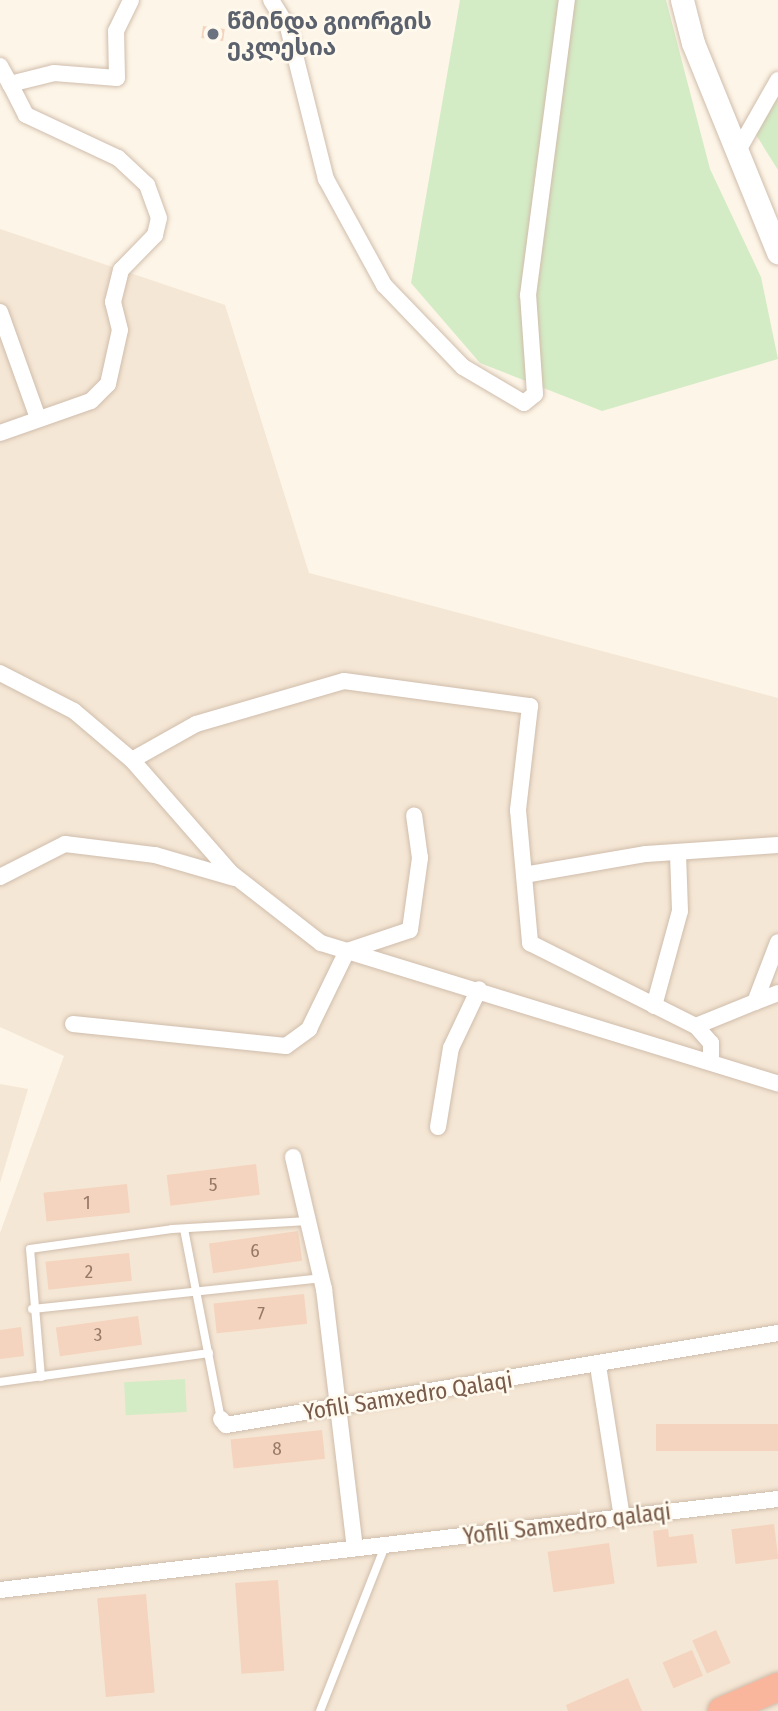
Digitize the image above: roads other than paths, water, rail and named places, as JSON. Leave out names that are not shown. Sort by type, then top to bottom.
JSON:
[{"type":"highway","points":[[722,1711],[778,1687]]},
{"type":"main road","points":[[682,0],[736,154],[778,252]]},
{"type":"street","points":[[10,84],[54,73],[117,78],[116,30],[131,0]]},
{"type":"street","points":[[271,0],[288,27],[326,179],[384,285],[463,367],[524,403],[535,394],[528,295],[567,0]]},
{"type":"street","points":[[0,66],[26,115],[117,158],[147,186],[159,218],[155,235],[121,270],[113,302],[120,330],[108,384],[91,401],[0,433]]},
{"type":"street","points":[[736,154],[778,80]]},
{"type":"street","points":[[0,313],[38,418]]},
{"type":"street","points":[[0,673],[74,711],[132,760],[240,880],[321,943],[479,989],[778,1084]]},
{"type":"street","points":[[132,760],[196,724],[345,681],[530,706],[518,810],[530,943],[634,990],[654,1006],[696,1026],[711,1043],[711,1061]]},
{"type":"street","points":[[74,1024],[286,1046],[309,1028],[347,951],[410,930],[420,858],[414,815]]},
{"type":"street","points":[[0,877],[65,844],[155,855],[240,880]]},
{"type":"street","points":[[524,874],[678,853],[778,845]]},
{"type":"street","points":[[654,1006],[680,911],[678,853]]},
{"type":"street","points":[[755,1002],[778,942]]},
{"type":"street","points":[[438,1127],[450,1048],[479,989]]},
{"type":"street","points":[[696,1026],[778,993]]},
{"type":"street","name":"Yofili Samxedro qalaqi","points":[[293,1157],[321,1278],[355,1549]]},
{"type":"street","name":"Yofili Samxedro Qalaqi","points":[[221,1419],[226,1425],[598,1366],[778,1333]]},
{"type":"street","name":"Yofili Samxedro Qalaqi","points":[[598,1366],[622,1517]]},
{"type":"street","name":"Yofili Samxedro qalaqi","points":[[0,1590],[778,1499]]},
{"type":"lane","points":[[41,1377],[32,1309],[30,1249],[184,1229],[308,1222]]},
{"type":"lane","points":[[184,1229],[221,1419]]},
{"type":"lane","points":[[32,1309],[321,1278]]},
{"type":"lane","points":[[0,1382],[209,1353]]},
{"type":"lane","points":[[320,1711],[386,1545]]},
{"type":"place","name":"წმინდა გიორგის ეკლესია","points":[[213,34]]}]
